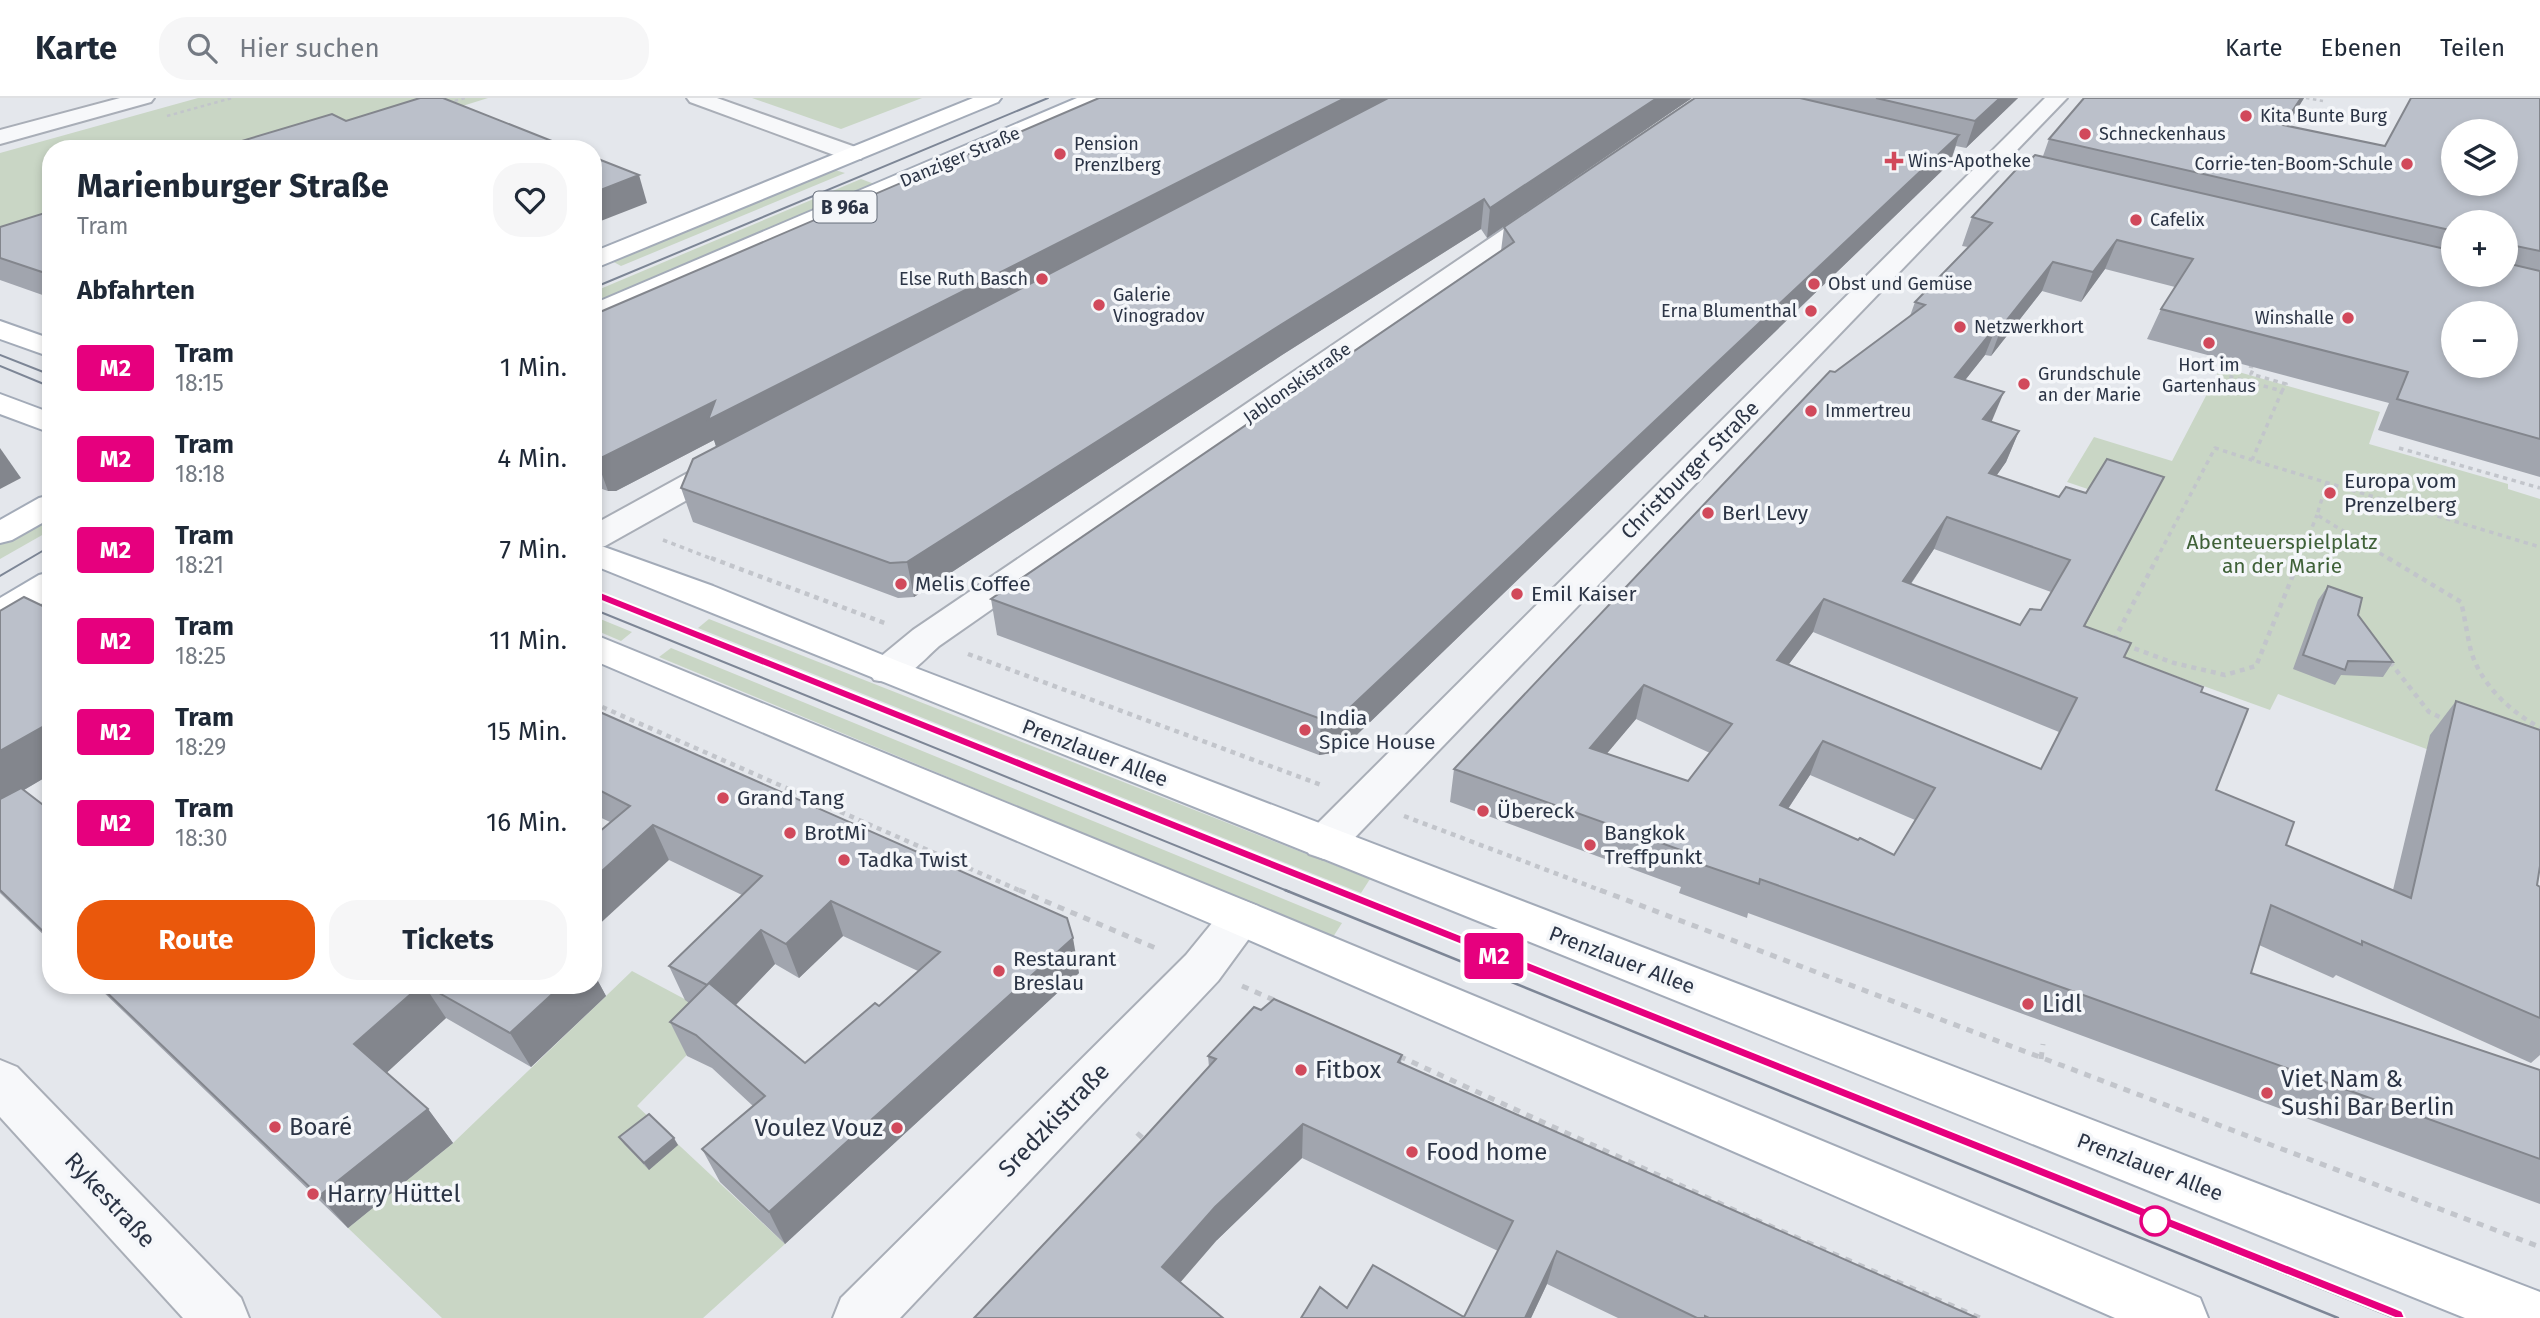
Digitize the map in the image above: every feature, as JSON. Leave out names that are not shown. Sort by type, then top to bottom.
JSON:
[{"type":"main road","name":"Danziger Straße","points":[[602,257],[991,98]]},
{"type":"main road","name":"Danziger Straße","points":[[602,310],[1095,98]]},
{"type":"main road","points":[[853,154],[915,176]]},
{"type":"main road","points":[[0,329],[42,345]]},
{"type":"main road","points":[[0,403],[42,420]]},
{"type":"main road","points":[[0,533],[42,510]]},
{"type":"main road","name":"Prenzlauer Allee","points":[[602,557],[701,594],[887,671],[2535,1318]]},
{"type":"main road","points":[[0,613],[42,588]]},
{"type":"main road","points":[[602,650],[1242,918],[2180,1318]]},
{"type":"street","points":[[0,137],[144,98]]},
{"type":"street","points":[[697,98],[853,154]]},
{"type":"street","name":"Christburger Straße","points":[[1324,843],[2057,98]]},
{"type":"street","name":"Jablonskistraße","points":[[887,671],[926,638],[1567,196]]},
{"type":"street","points":[[602,534],[751,452]]},
{"type":"street","name":"Sredzkistraße","points":[[861,1318],[1202,968],[1242,918]]},
{"type":"street","name":"Rykestraße","points":[[0,1083],[220,1318]]},
{"type":"path","points":[[440,106],[465,98]]},
{"type":"path","points":[[2306,98],[2323,101]]},
{"type":"path","points":[[2242,356],[2231,377],[2282,391]]},
{"type":"path","points":[[2238,363],[2254,367],[2251,374],[2286,384],[2252,460]]},
{"type":"path","points":[[2328,482],[2256,666],[2225,675],[2174,663],[2114,641],[2215,448],[2252,460],[2328,482],[2540,547]]},
{"type":"path","points":[[2399,448],[2540,488]]},
{"type":"path","points":[[2317,515],[2461,602],[2473,657],[2499,698],[2540,729]]},
{"type":"path","points":[[659,538],[1332,789]]},
{"type":"path","points":[[2387,658],[2430,712],[2452,723]]},
{"type":"path","points":[[602,707],[895,838],[1171,954]]},
{"type":"path","points":[[1396,813],[2540,1247]]},
{"type":"path","points":[[1240,985],[1287,1006]]},
{"type":"path","points":[[2041,1059],[2043,1044]]},
{"type":"path","points":[[1393,1054],[1745,1215],[1980,1318]]},
{"type":"path","points":[[1137,1133],[1154,1147]]},
{"type":"green space","points":[[198,98],[488,98],[351,140],[47,140]]},
{"type":"green space","points":[[752,98],[922,98],[841,129]]},
{"type":"green space","points":[[42,141],[42,238],[0,252],[0,153]]},
{"type":"green space","points":[[835,170],[845,173],[621,266],[612,261]]},
{"type":"green space","points":[[861,179],[877,185],[602,302],[602,288]]},
{"type":"green space","name":"Abenteuerspielplatz an der Marie","points":[[2221,367],[2380,412],[2369,444],[2508,484],[2508,489],[2540,499],[2540,791],[2278,694],[2270,710],[2076,640],[2147,509],[2067,482],[2094,437],[2172,461]]},
{"type":"green space","points":[[42,523],[42,535],[0,559],[0,544]]},
{"type":"green space","points":[[709,619],[1370,879],[1361,893],[698,628]]},
{"type":"green space","points":[[602,620],[632,632],[621,641],[602,633]]},
{"type":"green space","points":[[671,648],[1342,923],[1333,937],[659,657]]},
{"type":"green space","points":[[632,971],[722,1019],[637,1106],[785,1244],[703,1318],[442,1318],[348,1228],[453,1143]]},
{"type":"building","points":[[420,98],[443,98],[549,140],[245,140],[332,114],[346,121]]},
{"type":"building","points":[[1099,98],[1345,98],[708,420],[715,401],[603,457],[602,311]]},
{"type":"building","points":[[1388,98],[1657,98],[1490,208],[1484,199],[907,562],[890,563],[681,488],[693,459]]},
{"type":"building","points":[[1695,98],[1800,98],[1959,135],[1341,716],[1321,719],[991,599],[1514,242],[1504,227]]},
{"type":"building","points":[[1876,98],[2000,98],[1975,121]]},
{"type":"building","points":[[2084,98],[2301,98],[2283,125],[2385,146],[2411,98],[2540,98],[2540,251],[2518,246],[2518,210],[2441,210],[2441,228],[2049,139]]},
{"type":"building","points":[[2035,155],[2441,248],[2441,287],[2518,287],[2518,266],[2540,271],[2540,439],[2397,399],[2408,372],[2161,309],[2193,259],[2117,240],[2093,272],[2053,262],[2002,326],[1997,325],[1955,377],[2004,392],[1983,419],[2019,431],[1989,473],[2059,497],[2066,487],[2086,493],[2107,459],[2164,477],[2084,626],[2131,643],[2124,657],[2203,687],[2201,692],[2248,709],[2216,790],[2294,822],[2286,845],[2411,898],[2456,701],[2540,730],[2540,866],[2537,885],[2540,887],[2540,1018],[2271,905],[2251,973],[2540,1070],[2540,1159],[1760,879],[1759,884],[1689,860],[1692,854],[1454,769],[1830,371],[1835,372],[1925,305],[1915,302],[1992,223],[1972,217],[2025,160],[2029,161]],"holes":[[[1947,517],[2070,560],[2041,610],[2030,609],[2020,625],[1903,581]],[[1824,599],[2077,698],[2041,769],[1777,660]],[[1644,685],[1732,724],[1688,781],[1590,748]],[[1823,741],[1935,788],[1894,855],[1780,805]]]},
{"type":"building","points":[[602,161],[639,175],[602,189]]},
{"type":"building","points":[[42,214],[42,272],[0,258],[0,227]]},
{"type":"building","points":[[2328,586],[2362,598],[2358,615],[2393,662],[2348,661],[2345,670],[2303,655]]},
{"type":"building","points":[[24,597],[42,606],[42,727],[0,751],[0,611]]},
{"type":"building","points":[[602,713],[1067,918],[1073,938],[769,1212],[702,1149],[765,1096],[696,1035],[670,1022],[707,985],[669,966],[762,876],[653,825],[602,871],[602,829],[630,806],[602,792]],"holes":[[[831,901],[940,952],[879,1006],[875,1003],[805,1063],[709,983],[707,985],[761,930],[786,944]]]},
{"type":"building","points":[[21,788],[42,804],[42,930],[0,890],[0,799]]},
{"type":"building","points":[[108,994],[411,994],[354,1044],[428,1109],[319,1196]]},
{"type":"building","points":[[441,994],[552,994],[510,1033]]},
{"type":"building","points":[[1274,999],[1402,1055],[1398,1062],[1977,1318],[1697,1318],[1557,1251],[1525,1318],[1301,1318],[1320,1287],[1347,1308],[1373,1265],[1464,1317],[1513,1221],[1303,1124],[1215,1207],[1162,1267],[1223,1318],[974,1318],[1216,1059],[1208,1056],[1254,1007],[1261,1010]]},
{"type":"building","points":[[649,1114],[674,1138],[644,1163],[619,1137]]},
{"type":"tram line","points":[[602,284],[1048,98]]},
{"type":"tram line","points":[[0,355],[42,371]]},
{"type":"tram line","points":[[0,366],[42,383]]},
{"type":"tram line","points":[[0,576],[42,551]]},
{"type":"tram line","points":[[602,597],[1336,892]]},
{"type":"tram line","name":"M2","points":[[602,597],[2395,1318]]},
{"type":"tram line","points":[[602,613],[1290,892]]},
{"type":"tram line","points":[[1285,890],[2338,1318]]},
{"type":"tram line","points":[[1332,890],[2395,1318]]},
{"type":"place","name":"Kita Bunte Burg","points":[[2246,116]]},
{"type":"place","name":"Schneckenhaus","points":[[2085,134]]},
{"type":"place","name":"Pension Prenzlberg","points":[[1060,154]]},
{"type":"place","name":"Wins-Apotheke","points":[[1894,161]]},
{"type":"place","name":"Corrie-ten-Boom-Schule","points":[[2407,164]]},
{"type":"place","name":"Cafelix","points":[[2136,220]]},
{"type":"place","name":"Else Ruth Basch","points":[[1042,279]]},
{"type":"place","name":"Obst und Gemüse","points":[[1814,284]]},
{"type":"place","name":"Galerie Vinogradov","points":[[1099,305]]},
{"type":"place","name":"Erna Blumenthal","points":[[1811,311]]},
{"type":"place","name":"Winshalle","points":[[2348,318]]},
{"type":"place","name":"Netzwerkhort","points":[[1960,327]]},
{"type":"place","name":"Hort im Gartenhaus","points":[[2209,343]]},
{"type":"place","name":"Grundschule an der Marie","points":[[2024,384]]},
{"type":"place","name":"Immertreu","points":[[1811,411]]},
{"type":"place","name":"Europa vom Prenzelberg","points":[[2330,493]]},
{"type":"place","name":"Berl Levy","points":[[1708,513]]},
{"type":"place","name":"Melis Coffee","points":[[901,584]]},
{"type":"place","name":"Emil Kaiser","points":[[1517,594]]},
{"type":"place","name":"India Spice House","points":[[1305,730]]},
{"type":"place","name":"Grand Tang","points":[[723,798]]},
{"type":"place","name":"Übereck","points":[[1483,811]]},
{"type":"place","name":"BrotMì","points":[[790,833]]},
{"type":"place","name":"Bangkok Treffpunkt","points":[[1590,845]]},
{"type":"place","name":"Tadka Twist","points":[[844,860]]},
{"type":"place","name":"Restaurant Breslau","points":[[999,971]]},
{"type":"place","name":"Lidl","points":[[2028,1004]]},
{"type":"place","name":"Fitbox","points":[[1301,1070]]},
{"type":"place","name":"Viet Nam & Sushi Bar Berlin","points":[[2267,1093]]},
{"type":"place","name":"Boaré","points":[[275,1127]]},
{"type":"place","name":"Voulez Vouz","points":[[897,1128]]},
{"type":"place","name":"Food home","points":[[1412,1152]]},
{"type":"place","name":"Harry Hüttel","points":[[313,1194]]}]
